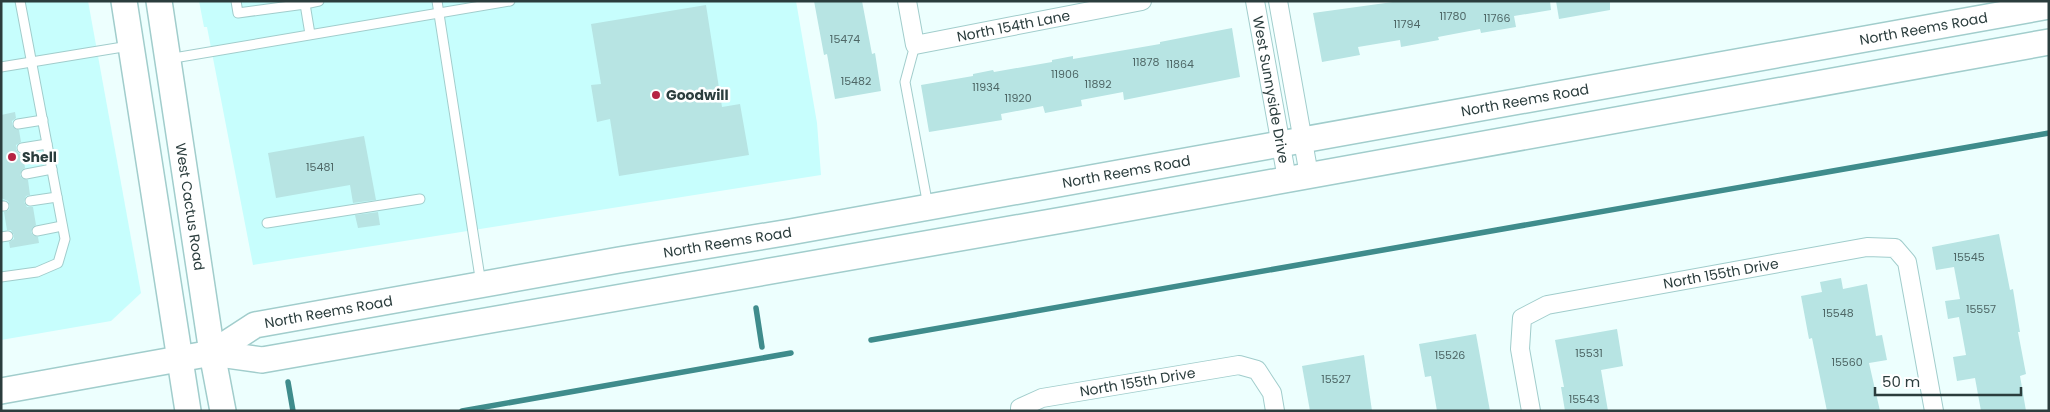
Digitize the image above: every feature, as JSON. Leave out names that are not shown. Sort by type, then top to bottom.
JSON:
[{"type":"main road","points":[[124,1],[188,411]]},
{"type":"main road","name":"West Cactus Road","points":[[159,1],[212,353],[223,411]]},
{"type":"main road","name":"North Reems Road","points":[[1,391],[212,353],[256,325],[481,284],[790,232],[2049,6]]},
{"type":"main road","name":"North Reems Road","points":[[212,353],[262,360],[2049,42]]},
{"type":"main road","points":[[790,232],[796,266]]},
{"type":"street","points":[[907,1],[915,45]]},
{"type":"street","name":"North 154th Lane","points":[[915,45],[1113,4],[1142,1]]},
{"type":"street","name":"West Sunnyside Drive","points":[[1255,1],[1292,142]]},
{"type":"street","name":"West Sunnyside Drive","points":[[1278,1],[1292,142],[1298,177]]},
{"type":"street","name":"North 155th Drive","points":[[1531,411],[1520,349],[1522,318],[1547,305],[1867,246],[1895,248],[1907,262],[1934,411]]},
{"type":"street","name":"North 155th Drive","points":[[1020,409],[1042,398],[1239,365],[1257,370],[1272,393],[1276,411]]},
{"type":"lane","points":[[1,277],[37,272],[58,263],[64,239],[20,1]]},
{"type":"lane","points":[[236,1],[238,14],[264,5],[305,4],[319,1]]},
{"type":"lane","points":[[437,1],[481,284]]},
{"type":"lane","points":[[168,59],[510,1]]},
{"type":"lane","points":[[305,4],[310,34]]},
{"type":"lane","points":[[915,45],[905,82],[928,206]]},
{"type":"lane","points":[[1,67],[131,46]]},
{"type":"lane","points":[[18,124],[43,120]]},
{"type":"lane","points":[[22,148],[47,144]]},
{"type":"lane","points":[[26,174],[52,169]]},
{"type":"lane","points":[[30,201],[57,197]]},
{"type":"lane","points":[[267,223],[420,199]]},
{"type":"lane","points":[[37,231],[62,226]]},
{"type":"shaded area","points":[[1,1],[88,1],[141,293],[111,321],[1,340]]},
{"type":"shaded area","points":[[199,1],[796,1],[817,123],[821,175],[253,265],[207,27],[204,27]]},
{"type":"building","points":[[814,1],[862,1],[872,54],[875,53],[881,91],[835,99],[827,54],[824,55]]},
{"type":"building","points":[[1400,1],[1550,1],[1551,10],[1514,16],[1516,27],[1481,33],[1480,29],[1438,37],[1439,40],[1401,47],[1400,40],[1358,47],[1360,55],[1322,62],[1313,13]]},
{"type":"building","points":[[1556,1],[1610,1],[1610,10],[1559,19]]},
{"type":"building","name":"Goodwill","points":[[706,5],[722,107],[740,104],[749,155],[619,176],[610,119],[597,122],[591,85],[601,84],[591,24]]},
{"type":"building","points":[[1232,28],[1240,77],[1124,100],[1123,92],[1081,100],[1082,106],[1045,113],[1043,106],[1001,114],[1002,120],[929,132],[921,85],[973,76],[973,74],[993,70],[994,72],[1052,62],[1052,60],[1073,56],[1073,59],[1160,44],[1160,42]]},
{"type":"building","name":"Shell","points":[[15,112],[16,118],[12,121],[12,125],[19,130],[21,142],[16,145],[16,149],[19,154],[23,154],[25,168],[20,175],[28,180],[30,195],[26,196],[24,202],[27,207],[33,207],[36,225],[31,232],[38,237],[39,243],[10,248],[9,242],[14,239],[14,235],[11,230],[7,230],[4,212],[9,210],[10,206],[8,201],[1,198],[1,115]]},
{"type":"building","points":[[364,136],[376,200],[353,203],[350,185],[276,198],[268,153]]},
{"type":"building","points":[[378,212],[380,225],[358,228],[355,215]]},
{"type":"building","points":[[1999,234],[2010,290],[2013,289],[2020,332],[2018,332],[2026,374],[2020,376],[2026,411],[1981,411],[1975,378],[1957,381],[1953,357],[1966,355],[1959,317],[1948,319],[1945,301],[1960,299],[1954,267],[1936,270],[1932,247]]},
{"type":"building","points":[[1841,278],[1843,289],[1867,284],[1876,336],[1882,335],[1887,360],[1869,363],[1880,411],[1827,411],[1812,338],[1809,339],[1801,296],[1822,292],[1820,282]]},
{"type":"building","points":[[1617,329],[1623,366],[1601,370],[1608,411],[1565,411],[1561,387],[1564,387],[1555,340]]},
{"type":"building","points":[[1476,334],[1490,411],[1437,411],[1431,376],[1425,377],[1419,344]]},
{"type":"building","points":[[1364,355],[1372,411],[1310,411],[1302,366]]},
{"type":"waterway","points":[[871,340],[2049,133]]},
{"type":"waterway","points":[[756,308],[762,347]]},
{"type":"waterway","points":[[462,411],[791,353]]},
{"type":"waterway","points":[[288,382],[293,411]]},
{"type":"place","name":"Goodwill","points":[[656,95]]},
{"type":"place","name":"Shell","points":[[12,157]]}]
